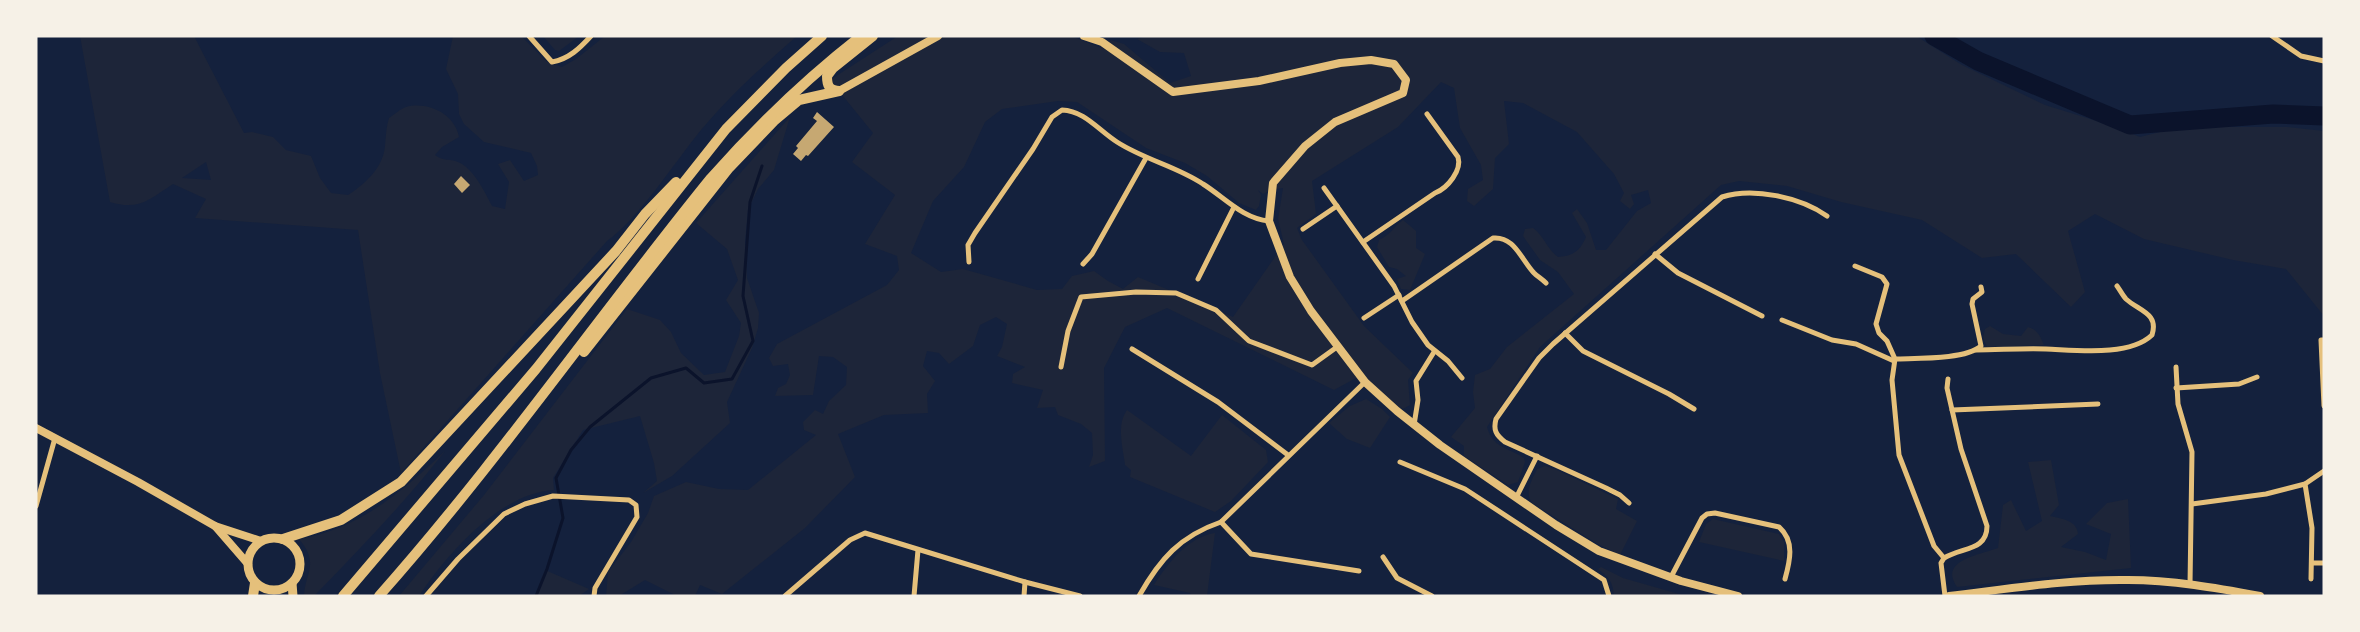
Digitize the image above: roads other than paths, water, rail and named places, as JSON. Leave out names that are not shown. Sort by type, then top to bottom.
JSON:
[{"type":"highway","points":[[283,539],[341,520],[401,482],[616,251],[645,214],[786,68],[822,36]]},
{"type":"highway","points":[[379,596],[412,559],[495,456],[711,178],[783,102],[861,36]]},
{"type":"highway","points":[[839,91],[832,91],[829,88],[827,76],[833,68],[874,36]]},
{"type":"highway","points":[[495,456],[520,434],[729,168],[774,121],[799,100],[839,91]]},
{"type":"highway","points":[[343,596],[536,369],[726,129]]},
{"type":"highway","points":[[253,596],[255,583]]},
{"type":"main road","points":[[271,538],[283,539],[296,549],[299,556],[299,572],[292,583],[274,593],[255,583],[250,575],[248,564],[253,548],[261,541],[271,538]]},
{"type":"main road","points":[[292,583],[293,596]]},
{"type":"street","points":[[529,36],[552,62],[560,60],[580,49],[591,36]]},
{"type":"street","points":[[839,91],[938,36]]},
{"type":"street","points":[[1084,36],[1102,42],[1172,92],[1259,81],[1340,63],[1372,60],[1394,64],[1406,80],[1403,93],[1335,122],[1305,146],[1273,183],[1269,221],[1290,277],[1321,326],[1365,382],[1414,426],[1556,525],[1600,551],[1671,577],[1738,596]]},
{"type":"street","points":[[2272,36],[2301,56],[2324,61]]},
{"type":"street","points":[[969,262],[968,245],[975,233],[1057,112],[1062,110],[1075,112],[1088,119],[1116,142],[1146,158],[1174,167],[1203,184],[1234,207],[1261,220],[1269,221]]},
{"type":"street","points":[[1362,242],[1435,193],[1443,190],[1451,182],[1459,162],[1458,157],[1428,114]]},
{"type":"street","points":[[1083,264],[1092,254],[1146,158]]},
{"type":"street","points":[[1324,188],[1399,295],[1412,322],[1434,352],[1448,362],[1462,378]]},
{"type":"street","points":[[1629,503],[1620,494],[1504,442],[1495,433],[1496,419],[1539,358],[1565,333],[1722,197],[1730,194],[1776,195],[1813,206],[1827,216]]},
{"type":"street","points":[[1303,229],[1337,206]]},
{"type":"street","points":[[1198,279],[1234,207]]},
{"type":"street","points":[[1402,301],[1493,238],[1502,237],[1509,242],[1534,273],[1546,283]]},
{"type":"street","points":[[1655,254],[1678,273],[1762,316]]},
{"type":"street","points":[[1855,266],[1882,277],[1887,284],[1876,324],[1879,333],[1887,341],[1894,360],[1892,380],[1893,410],[1900,455],[1934,546],[1944,558]]},
{"type":"street","points":[[1782,320],[1832,340],[1856,344],[1894,360],[1951,356],[1976,350],[2095,350],[2139,343],[2152,335],[2154,326],[2151,315],[2126,299],[2117,286]]},
{"type":"street","points":[[1976,350],[1981,346],[1973,316],[1973,299],[1982,292],[1981,287]]},
{"type":"street","points":[[1061,367],[1068,331],[1081,297],[1136,292],[1176,293],[1184,296],[1216,310],[1249,341],[1312,365],[1338,347]]},
{"type":"street","points":[[1364,318],[1399,295]]},
{"type":"street","points":[[1565,333],[1583,352],[1669,394],[1694,409]]},
{"type":"street","points":[[2324,340],[2321,340],[2324,406]]},
{"type":"street","points":[[1132,350],[1218,402],[1288,456]]},
{"type":"street","points":[[1414,426],[1418,400],[1416,381],[1434,352]]},
{"type":"street","points":[[2176,367],[2178,404],[2192,451],[2190,584]]},
{"type":"street","points":[[2176,388],[2239,384],[2257,377]]},
{"type":"street","points":[[1948,379],[1946,388],[1960,449],[1987,526],[1987,536],[1982,544],[1944,558],[1941,563],[1947,596],[2097,580],[2138,580],[2190,584],[2260,596]]},
{"type":"street","points":[[1139,596],[1154,569],[1182,540],[1199,529],[1221,522],[1365,382]]},
{"type":"street","points":[[1952,410],[2098,404]]},
{"type":"street","points":[[36,428],[138,482],[215,526],[261,541]]},
{"type":"street","points":[[36,506],[55,438]]},
{"type":"street","points":[[1516,498],[1537,456]]},
{"type":"street","points":[[1400,462],[1465,489],[1604,580],[1609,596]]},
{"type":"street","points":[[2192,504],[2266,494],[2305,484],[2324,471]]},
{"type":"street","points":[[2305,484],[2312,528],[2311,579]]},
{"type":"street","points":[[426,596],[458,559],[504,514],[525,504],[553,496],[629,500],[636,505],[637,517],[595,588],[594,596]]},
{"type":"street","points":[[1671,577],[1702,518],[1707,514],[1715,513],[1779,527],[1790,540],[1790,562],[1785,580]]},
{"type":"street","points":[[1221,522],[1251,554],[1359,571]]},
{"type":"street","points":[[215,526],[248,564]]},
{"type":"street","points":[[785,596],[850,540],[865,533],[1026,582],[1080,596]]},
{"type":"street","points":[[914,596],[918,550]]},
{"type":"street","points":[[1383,557],[1397,578],[1432,596]]},
{"type":"street","points":[[2312,563],[2324,563]]},
{"type":"street","points":[[1024,596],[1026,582]]},
{"type":"waterway","points":[[1934,36],[1978,61],[2130,125],[2273,114],[2324,116]]},
{"type":"waterway","points":[[536,596],[547,569],[563,518],[556,478],[571,450],[590,427],[651,378],[686,368],[704,383],[732,379],[753,341],[743,296],[750,202],[762,166]]}]
